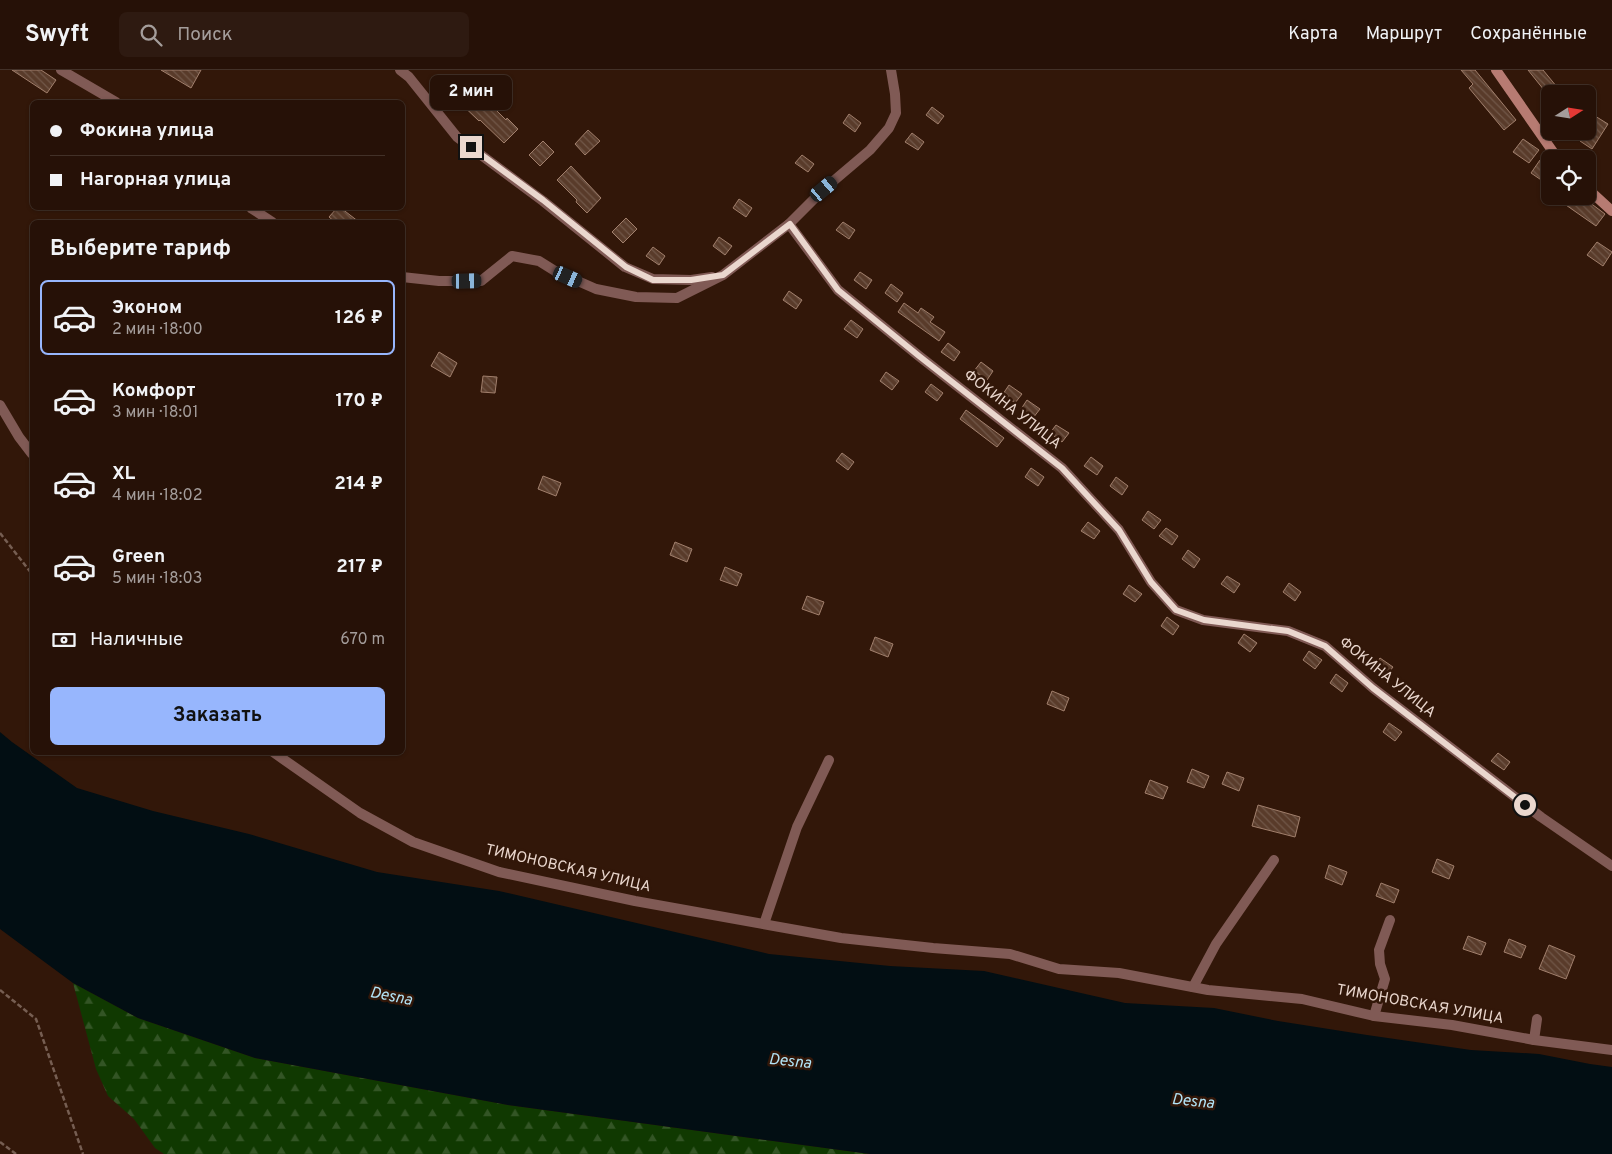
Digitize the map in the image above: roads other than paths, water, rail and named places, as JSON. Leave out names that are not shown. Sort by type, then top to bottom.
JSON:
[{"type":"street","points":[[61,70],[113,100]]},
{"type":"street","points":[[400,70],[409,77],[456,137],[543,200],[626,267],[653,280],[691,280],[723,275]]},
{"type":"street","points":[[405,277],[439,281],[481,280],[512,256],[539,261],[596,289],[636,297],[677,298],[723,275],[790,224],[824,189],[870,150],[889,128],[896,112],[891,70]]},
{"type":"street","points":[[1496,70],[1552,150]]},
{"type":"street","points":[[1596,196],[1612,211]]},
{"type":"street","points":[[254,210],[269,220]]},
{"type":"street","name":"ФОКИНА УЛИЦА","points":[[790,224],[838,290],[1062,468],[1119,530],[1151,582],[1176,610],[1204,620],[1288,631],[1325,646],[1373,688],[1541,817],[1612,866]]},
{"type":"street","points":[[0,404],[19,437],[30,451]]},
{"type":"street","name":"ТИМОНОВСКАЯ УЛИЦА","points":[[277,755],[360,814],[413,842],[499,872],[635,901],[841,938],[1010,954],[1059,969],[1119,973],[1208,990],[1302,999],[1374,1016],[1452,1025],[1534,1040],[1612,1050]]},
{"type":"street","points":[[764,924],[797,826],[828,760]]},
{"type":"street","points":[[1193,987],[1216,944],[1274,860]]},
{"type":"street","points":[[1374,1016],[1385,979],[1380,964],[1379,950],[1390,920]]},
{"type":"street","points":[[1534,1040],[1537,1019]]},
{"type":"water","name":"Desna","points":[[0,732],[77,788],[153,811],[249,834],[377,872],[499,891],[769,954],[890,966],[984,971],[1125,1003],[1214,1008],[1278,1021],[1367,1035],[1471,1050],[1539,1054],[1612,1067],[1612,1154],[870,1154],[508,1105],[255,1058],[138,1018],[73,983],[0,929]]}]
